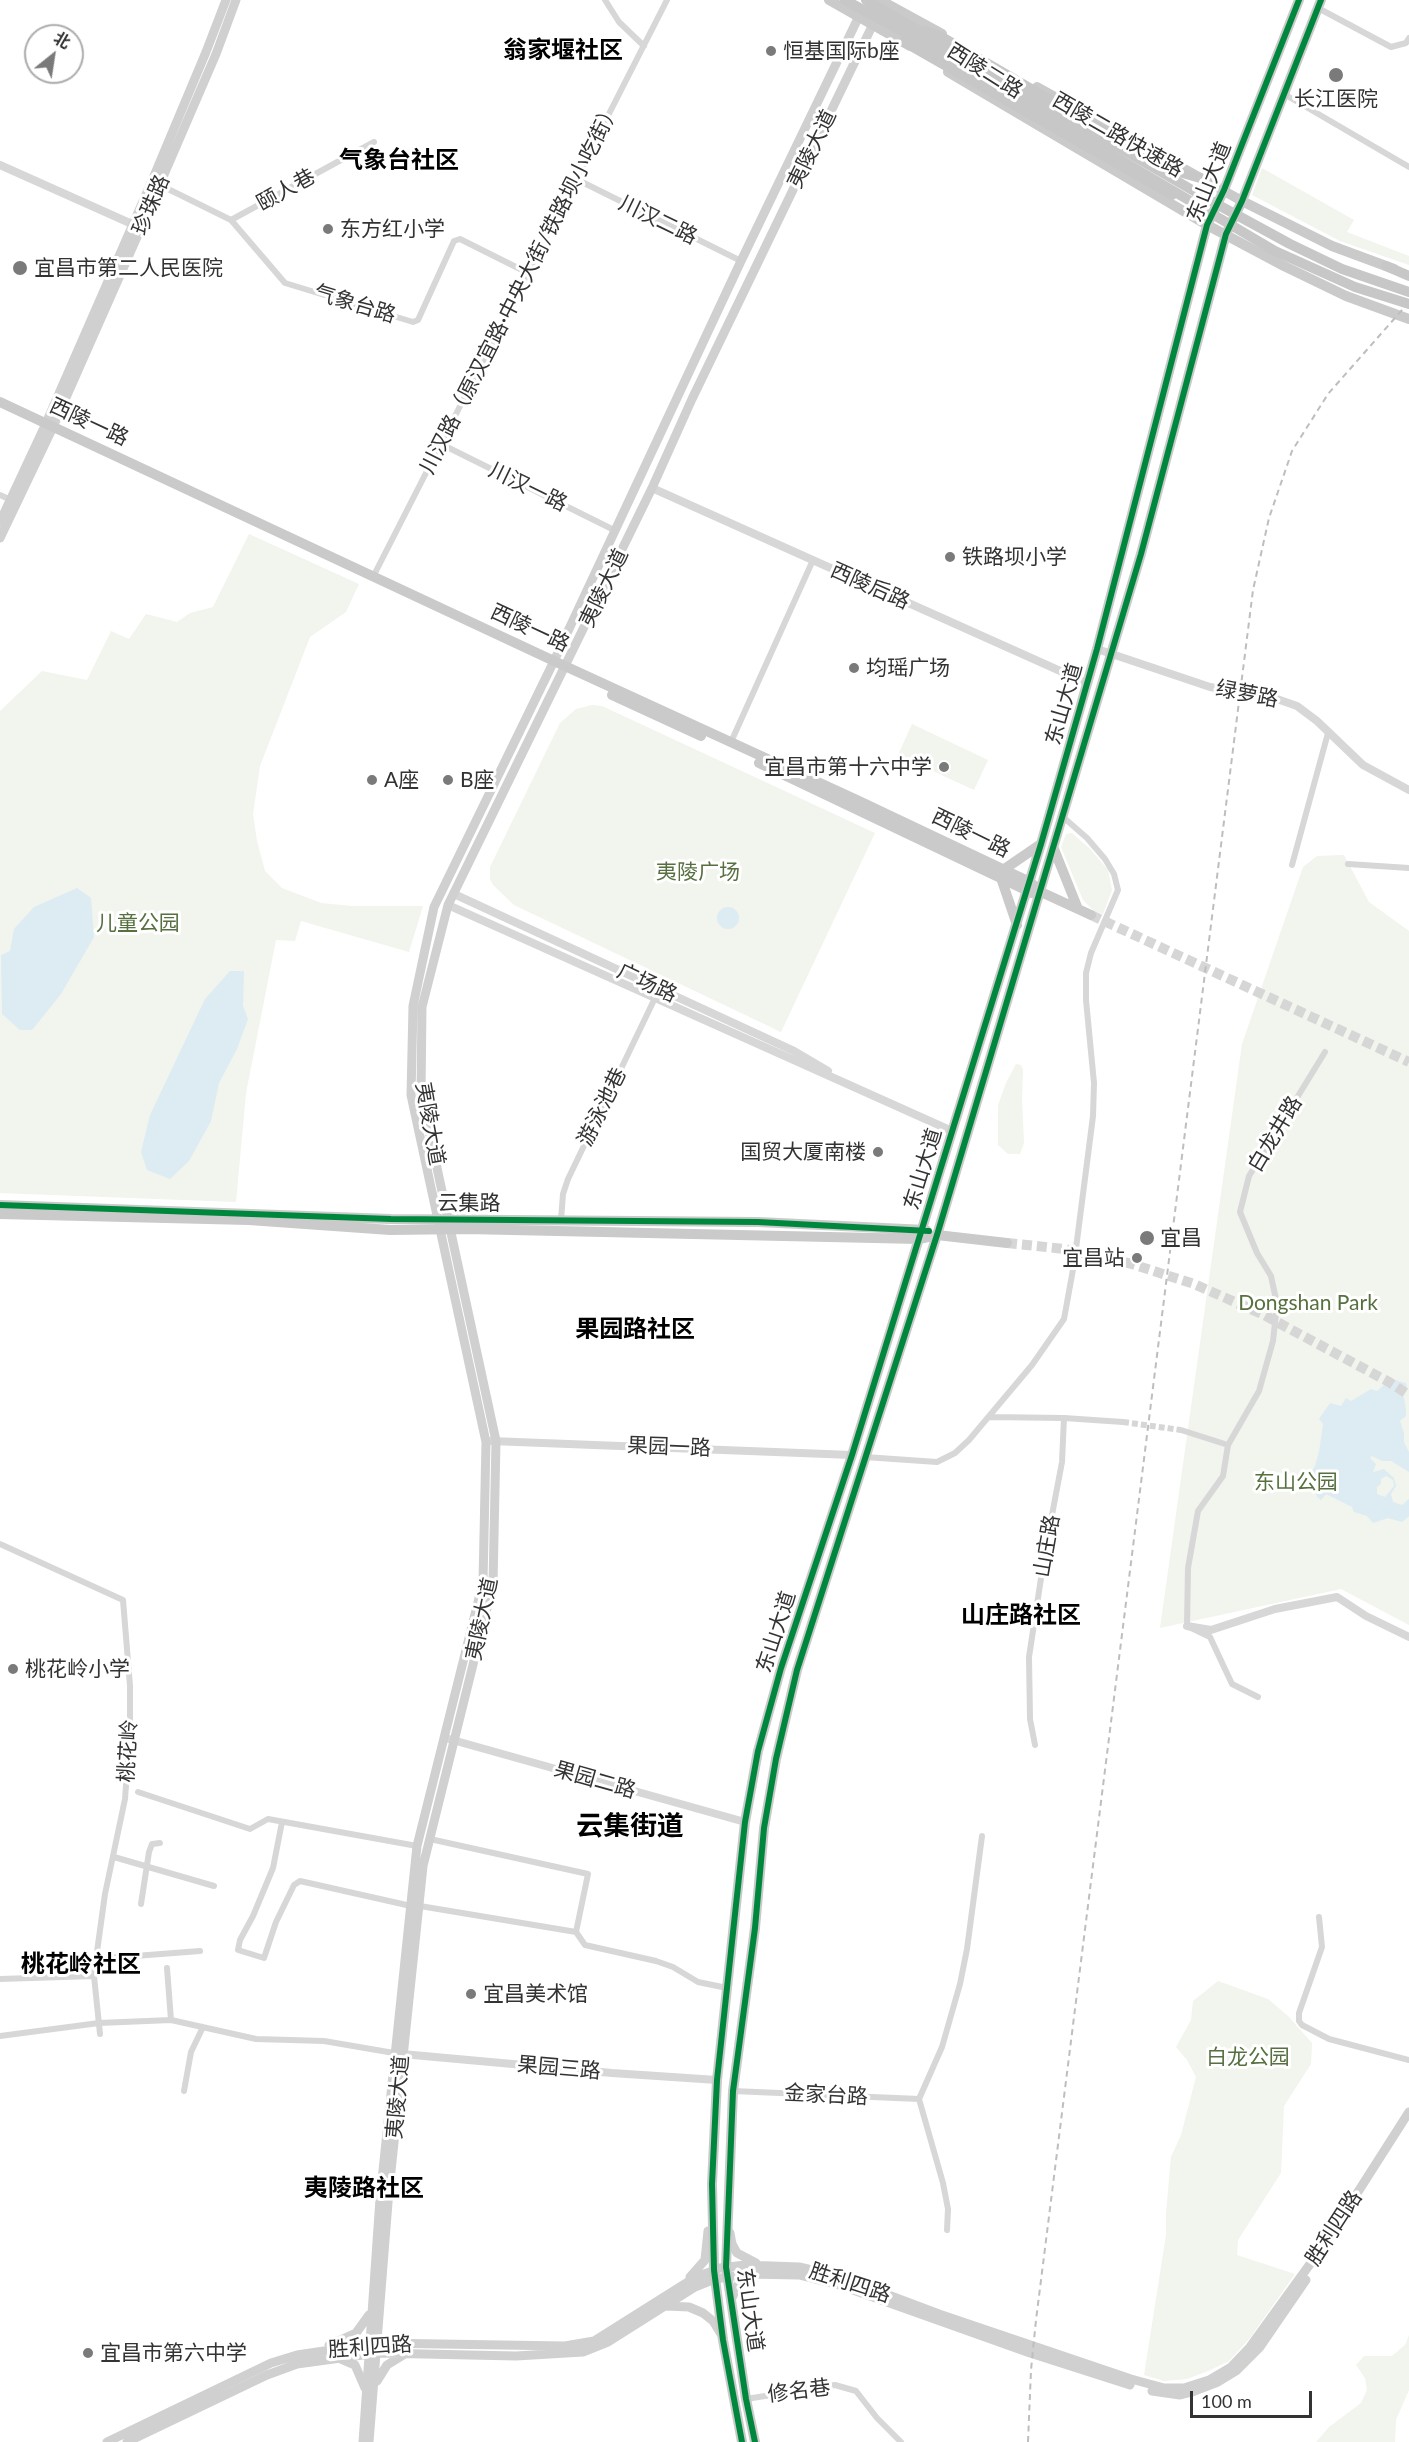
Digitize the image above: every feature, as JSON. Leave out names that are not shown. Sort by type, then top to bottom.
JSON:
[{"type":"highway","name":"西陵二路快速路","points":[[845,0],[1275,250],[1355,287],[1409,304]]},
{"type":"highway","name":"西陵二路快速路","points":[[867,0],[1211,201],[1290,244],[1342,268],[1409,292]]},
{"type":"highway","points":[[913,27],[942,37],[1169,169],[1207,180]]},
{"type":"highway","points":[[904,42],[1165,192],[1209,210]]},
{"type":"highway","points":[[1386,266],[1409,274]]},
{"type":"main road","name":"珍珠路","points":[[0,522],[48,428],[226,0]]},
{"type":"main road","name":"珍珠路","points":[[0,538],[160,185],[236,0]]},
{"type":"main road","name":"西陵二路","points":[[829,0],[904,42],[965,84],[1207,225],[1346,296],[1409,319]]},
{"type":"main road","name":"夷陵大道","points":[[369,2442],[373,2348],[372,2304],[398,2053],[423,1866],[483,1582],[491,1441],[444,1224],[411,1095],[413,1006],[434,907],[553,664],[741,261],[867,0]]},
{"type":"main road","name":"东山大道","points":[[742,2442],[723,2340],[712,2184],[717,2080],[745,1822],[758,1751],[781,1668],[852,1455],[1029,886],[1097,649],[1207,225],[1224,190],[1299,0]]},
{"type":"main road","name":"西陵二路","points":[[884,1],[1242,201],[1332,246],[1386,266]]},
{"type":"main road","name":"夷陵大道","points":[[444,1224],[421,1094],[422,1007],[448,905],[652,488],[692,399],[884,1]]},
{"type":"main road","name":"东山大道","points":[[755,2442],[731,2305],[720,2273],[728,2196],[733,2091],[755,1928],[764,1828],[776,1759],[797,1670],[937,1235],[1064,817],[1141,554],[1226,234],[1242,201],[1319,4]]},
{"type":"main road","name":"西陵一路","points":[[0,402],[48,428],[293,544],[1092,915]]},
{"type":"main road","name":"西陵一路","points":[[0,410],[48,428],[374,575],[553,664]]},
{"type":"main road","name":"西陵一路","points":[[564,669],[730,742],[1002,874]]},
{"type":"main road","points":[[1017,925],[1002,874],[1041,844]]},
{"type":"main road","points":[[1054,849],[1078,909]]},
{"type":"main road","name":"云集路","points":[[0,1205],[444,1224],[920,1234]]},
{"type":"main road","name":"云集路","points":[[0,1214],[249,1220],[390,1230],[444,1224],[561,1220],[758,1222],[937,1235],[1007,1243]]},
{"type":"main road","name":"夷陵大道","points":[[416,1906],[417,1846],[450,1739]]},
{"type":"main road","name":"夷陵大道","points":[[373,2348],[380,2318],[398,2053]]},
{"type":"main road","name":"胜利四路","points":[[406,2349],[565,2346],[594,2341],[694,2278],[720,2273],[799,2267],[838,2276],[1131,2379],[1164,2388],[1184,2388],[1209,2380],[1231,2367],[1250,2347],[1326,2242],[1409,2112]]},
{"type":"main road","name":"胜利四路","points":[[765,2270],[799,2275],[839,2285],[1030,2353],[1129,2385],[1164,2394],[1192,2392],[1218,2382],[1251,2358],[1330,2246],[1409,2123]]},
{"type":"main road","points":[[666,2295],[693,2274],[705,2260],[712,2184]]},
{"type":"main road","points":[[728,2196],[732,2244],[737,2253],[765,2270]]},
{"type":"main road","points":[[731,2305],[732,2296],[739,2283],[765,2270]]},
{"type":"main road","name":"胜利四路","points":[[107,2442],[271,2363],[315,2351],[373,2348],[516,2356],[583,2352],[608,2342],[720,2273]]},
{"type":"main road","points":[[315,2351],[356,2332],[364,2324],[372,2304]]},
{"type":"main road","points":[[663,2307],[689,2307],[703,2313],[713,2321],[723,2340]]},
{"type":"main road","points":[[336,2357],[355,2365],[370,2390],[382,2370],[406,2349],[387,2335],[380,2318]]},
{"type":"main road","name":"胜利四路","points":[[127,2442],[267,2375],[297,2364],[373,2348]]},
{"type":"main road","name":"夷陵大道","points":[[363,2442],[370,2390]]},
{"type":"street","points":[[605,0],[619,22],[644,46]]},
{"type":"street","name":"川汉路（原汉宜路·中央大街/铁路坝小吃街）","points":[[374,575],[667,0]]},
{"type":"street","points":[[1319,4],[1391,47],[1406,43],[1409,38]]},
{"type":"street","points":[[1284,94],[1409,167]]},
{"type":"street","name":"颐人巷","points":[[231,220],[374,142]]},
{"type":"street","points":[[0,165],[132,224]]},
{"type":"street","name":"川汉二路","points":[[576,179],[741,261]]},
{"type":"street","name":"气象台路","points":[[160,185],[231,220],[285,283],[413,322],[418,320],[454,241],[460,239],[528,273]]},
{"type":"street","name":"川汉一路","points":[[441,444],[616,531]]},
{"type":"street","name":"西陵后路","points":[[652,488],[1087,683]]},
{"type":"street","points":[[0,495],[11,500]]},
{"type":"street","points":[[730,742],[813,560]]},
{"type":"street","name":"绿萝路","points":[[1097,649],[1210,687],[1286,701],[1297,706],[1363,765],[1409,790]]},
{"type":"street","points":[[1292,865],[1328,733]]},
{"type":"street","points":[[865,1457],[937,1462],[955,1453],[1032,1365],[1065,1319],[1093,1116],[1094,1083],[1086,1000],[1086,973],[1091,952],[1118,890],[1114,874],[1105,859],[1064,817]]},
{"type":"street","points":[[1348,864],[1409,868]]},
{"type":"street","name":"广场路","points":[[454,894],[794,1051],[837,1077],[952,1131]]},
{"type":"street","name":"广场路","points":[[448,905],[806,1067],[837,1077]]},
{"type":"street","name":"游泳池巷","points":[[561,1220],[563,1194],[568,1179],[655,998]]},
{"type":"street","name":"白龙井路","points":[[1187,1626],[1188,1568],[1198,1511],[1223,1476],[1228,1445],[1259,1391],[1273,1341],[1277,1304],[1271,1276],[1257,1253],[1240,1212],[1249,1176],[1325,1052]]},
{"type":"street","points":[[989,1416],[1123,1422]]},
{"type":"street","name":"山庄路","points":[[1035,1745],[1030,1719],[1029,1657],[1062,1462],[1064,1418]]},
{"type":"street","points":[[1181,1430],[1228,1445]]},
{"type":"street","name":"果园一路","points":[[491,1441],[852,1455]]},
{"type":"street","name":"桃花岭","points":[[0,1544],[123,1600],[130,1686],[130,1731],[125,1799],[94,1976],[100,2034]]},
{"type":"street","points":[[1187,1626],[1211,1630],[1275,1609],[1337,1597],[1366,1616],[1409,1637]]},
{"type":"street","points":[[1187,1626],[1210,1637],[1232,1684],[1258,1697]]},
{"type":"street","name":"果园二路","points":[[450,1739],[745,1822]]},
{"type":"street","points":[[138,1792],[250,1829],[268,1819],[417,1846]]},
{"type":"street","points":[[282,1822],[273,1868],[253,1916],[240,1940],[238,1950],[264,1958],[276,1922],[294,1885],[300,1881],[416,1906],[576,1932],[585,1945],[656,1961],[673,1967],[698,1982],[727,1988]]},
{"type":"street","points":[[948,2230],[948,2209],[943,2183],[919,2100],[942,2047],[960,1984],[982,1836]]},
{"type":"street","points":[[430,1839],[588,1874],[576,1932]]},
{"type":"street","points":[[141,1904],[145,1866],[152,1844],[160,1843]]},
{"type":"street","points":[[114,1857],[214,1886]]},
{"type":"street","points":[[1319,1917],[1322,1947],[1299,2013],[1299,2021],[1302,2025],[1329,2038],[1409,2060]]},
{"type":"street","points":[[96,1959],[200,1951]]},
{"type":"street","points":[[167,1968],[171,2020]]},
{"type":"street","points":[[0,1979],[94,1976]]},
{"type":"street","points":[[0,2036],[99,2023],[171,2020],[256,2038],[324,2041],[398,2053]]},
{"type":"street","points":[[184,2091],[191,2052],[203,2027]]},
{"type":"street","name":"果园三路","points":[[398,2053],[612,2073],[717,2080]]},
{"type":"street","name":"金家台路","points":[[733,2091],[919,2100]]},
{"type":"street","name":"修名巷","points":[[746,2399],[835,2385],[856,2391],[877,2418],[901,2442]]},
{"type":"green space","points":[[1262,168],[1354,220],[1347,232],[1409,256],[1409,265],[1340,241],[1252,195]]},
{"type":"green space","name":"儿童公园","points":[[249,534],[359,584],[346,612],[310,637],[260,766],[253,814],[265,871],[282,888],[321,903],[352,906],[423,906],[409,952],[301,921],[295,941],[276,940],[246,1093],[236,1202],[0,1193],[0,711],[42,671],[87,680],[111,631],[129,639],[146,614],[177,622],[190,613],[213,607]]},
{"type":"green space","name":"夷陵广场","points":[[592,705],[602,706],[875,833],[781,1032],[514,905],[493,885],[490,879],[490,867],[560,723],[576,709]]},
{"type":"green space","points":[[912,724],[988,760],[974,790],[898,755]]},
{"type":"green space","points":[[1072,833],[1108,870],[1112,890],[1103,914],[1094,911],[1083,900],[1061,847],[1066,834]]},
{"type":"green space","name":"Dongshan Park","points":[[1344,855],[1369,902],[1409,931],[1409,1625],[1341,1589],[1160,1628],[1242,1044],[1303,867],[1317,856]]},
{"type":"green space","points":[[1016,1064],[1021,1065],[1023,1070],[1024,1143],[1020,1154],[1008,1154],[998,1145],[998,1105]]},
{"type":"green space","name":"白龙公园","points":[[1218,1981],[1268,1999],[1288,2016],[1312,2043],[1311,2064],[1284,2106],[1281,2173],[1238,2240],[1237,2255],[1295,2274],[1250,2338],[1229,2361],[1187,2379],[1164,2381],[1144,2375],[1166,2235],[1171,2157],[1181,2135],[1196,2077],[1187,2060],[1176,2047],[1191,2020],[1193,2001]]},
{"type":"green space","points":[[1409,2335],[1409,2390],[1396,2420],[1395,2442],[1316,2442],[1329,2427],[1361,2403],[1367,2390],[1365,2378],[1356,2365],[1364,2356],[1392,2356],[1405,2345]]},
{"type":"shaded area","points":[[77,888],[91,898],[94,937],[61,994],[32,1030],[20,1030],[2,1014],[1,955],[10,951],[14,929],[34,907]]},
{"type":"shaded area","points":[[728,907],[738,914],[739,918],[732,928],[728,929],[718,922],[717,918],[724,908]]},
{"type":"shaded area","points":[[230,971],[244,971],[243,1006],[248,1019],[237,1049],[219,1083],[211,1121],[189,1161],[170,1179],[147,1170],[141,1152],[150,1115],[205,999]]},
{"type":"shaded area","points":[[1391,1379],[1406,1383],[1407,1387],[1399,1389],[1404,1398],[1406,1410],[1406,1416],[1400,1421],[1404,1442],[1409,1452],[1409,1472],[1391,1461],[1382,1461],[1372,1456],[1370,1458],[1376,1464],[1373,1472],[1384,1469],[1394,1478],[1396,1486],[1391,1494],[1393,1502],[1402,1505],[1409,1499],[1409,1516],[1402,1522],[1388,1518],[1373,1523],[1367,1516],[1354,1512],[1352,1507],[1326,1494],[1321,1500],[1317,1497],[1314,1485],[1308,1477],[1315,1466],[1319,1452],[1323,1424],[1319,1419],[1330,1403],[1341,1406],[1346,1398],[1351,1401],[1371,1389],[1377,1391]],"holes":[[[1386,1476],[1393,1480],[1394,1486],[1385,1497],[1377,1494],[1377,1487],[1381,1484],[1381,1479]]]},
{"type":"tunnel","points":[[1091,915],[1409,1062]]},
{"type":"tunnel","points":[[1007,1243],[1065,1249],[1132,1264],[1194,1284],[1262,1314],[1409,1395]]},
{"type":"tunnel","points":[[1123,1422],[1181,1430]]},
{"type":"railway","points":[[1028,2442],[1036,2320],[1253,590],[1269,518],[1292,451],[1328,394],[1409,302]]},
{"type":"cycle path","points":[[742,2442],[723,2340],[714,2270],[712,2184],[717,2080],[745,1822],[758,1751],[781,1668],[852,1455],[1041,844],[1097,649],[1207,225],[1224,190],[1299,0]]},
{"type":"cycle path","points":[[755,2442],[746,2399],[726,2267],[733,2091],[755,1928],[764,1828],[776,1759],[797,1670],[937,1235],[1141,554],[1226,234],[1242,201],[1321,0]]},
{"type":"cycle path","points":[[0,1205],[391,1219],[758,1222],[929,1231]]},
{"type":"place","name":"恒基国际b座","points":[[771,51]]},
{"type":"place","name":"长江医院","points":[[1336,75]]},
{"type":"place","name":"东方红小学","points":[[328,229]]},
{"type":"place","name":"宜昌市第二人民医院","points":[[20,268]]},
{"type":"place","name":"铁路坝小学","points":[[950,557]]},
{"type":"place","name":"均瑶广场","points":[[854,668]]},
{"type":"place","name":"宜昌市第十六中学","points":[[944,767]]},
{"type":"place","name":"A座","points":[[372,780]]},
{"type":"place","name":"B座","points":[[448,780]]},
{"type":"place","name":"国贸大厦南楼","points":[[878,1152]]},
{"type":"place","name":"宜昌","points":[[1147,1238]]},
{"type":"place","name":"宜昌站","points":[[1137,1258]]},
{"type":"place","name":"桃花岭小学","points":[[13,1669]]},
{"type":"place","name":"宜昌美术馆","points":[[471,1994]]},
{"type":"place","name":"宜昌市第六中学","points":[[88,2353]]},
{"type":"district","name":"翁家堰社区","points":[[563,50]]},
{"type":"district","name":"气象台社区","points":[[399,160]]},
{"type":"district","name":"果园路社区","points":[[635,1329]]},
{"type":"district","name":"山庄路社区","points":[[1021,1615]]},
{"type":"district","name":"云集街道","points":[[630,1826]]},
{"type":"district","name":"桃花岭社区","points":[[81,1964]]},
{"type":"district","name":"夷陵路社区","points":[[364,2188]]},
{"type":"park label","name":"东山公园","points":[[1296,1482]]}]
